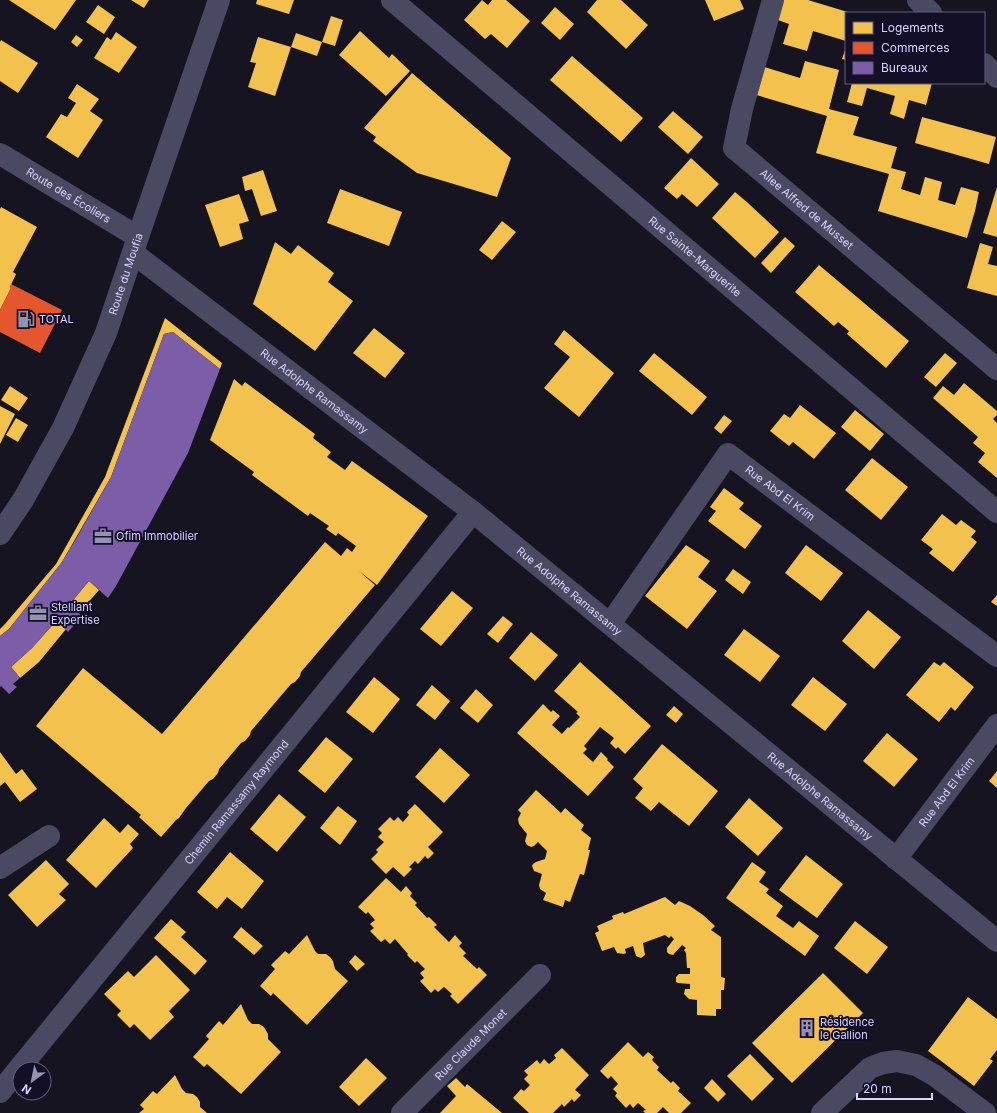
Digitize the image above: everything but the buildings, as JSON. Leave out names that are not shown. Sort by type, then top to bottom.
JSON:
[{"type":"street","name":"Route du Moufia","points":[[0,534],[23,500],[63,428],[106,333],[219,0]]},
{"type":"street","name":"Rue Sainte-Marguerite","points":[[392,0],[997,512]]},
{"type":"street","name":"Allee Alfred de Musset","points":[[774,0],[742,109],[734,148],[997,369]]},
{"type":"street","points":[[918,0],[930,12]]},
{"type":"street","points":[[985,65],[997,77]]},
{"type":"street","name":"Route des Écoliers","points":[[0,154],[135,245]]},
{"type":"street","name":"Rue Adolphe Ramassamy","points":[[135,245],[473,512],[997,941]]},
{"type":"street","name":"Rue Abd El Krim","points":[[610,624],[728,454],[997,656]]},
{"type":"street","name":"Chemin Ramassamy Raymond","points":[[0,1092],[473,512]]},
{"type":"street","name":"Rue Abd El Krim","points":[[896,858],[997,725]]},
{"type":"street","points":[[0,868],[49,836]]},
{"type":"street","name":"Rue Claude Monet","points":[[402,1113],[540,975]]},
{"type":"street","points":[[822,1113],[870,1068],[883,1062],[897,1061],[916,1064],[934,1075],[985,1113]]},
{"type":"place","name":"TOTAL","points":[[26,319]]},
{"type":"place","name":"Ofim Immobilier","points":[[103,536]]},
{"type":"place","name":"Stelliant Expertise","points":[[38,613]]},
{"type":"place","name":"Résidence le Gallion","points":[[807,1028]]}]
